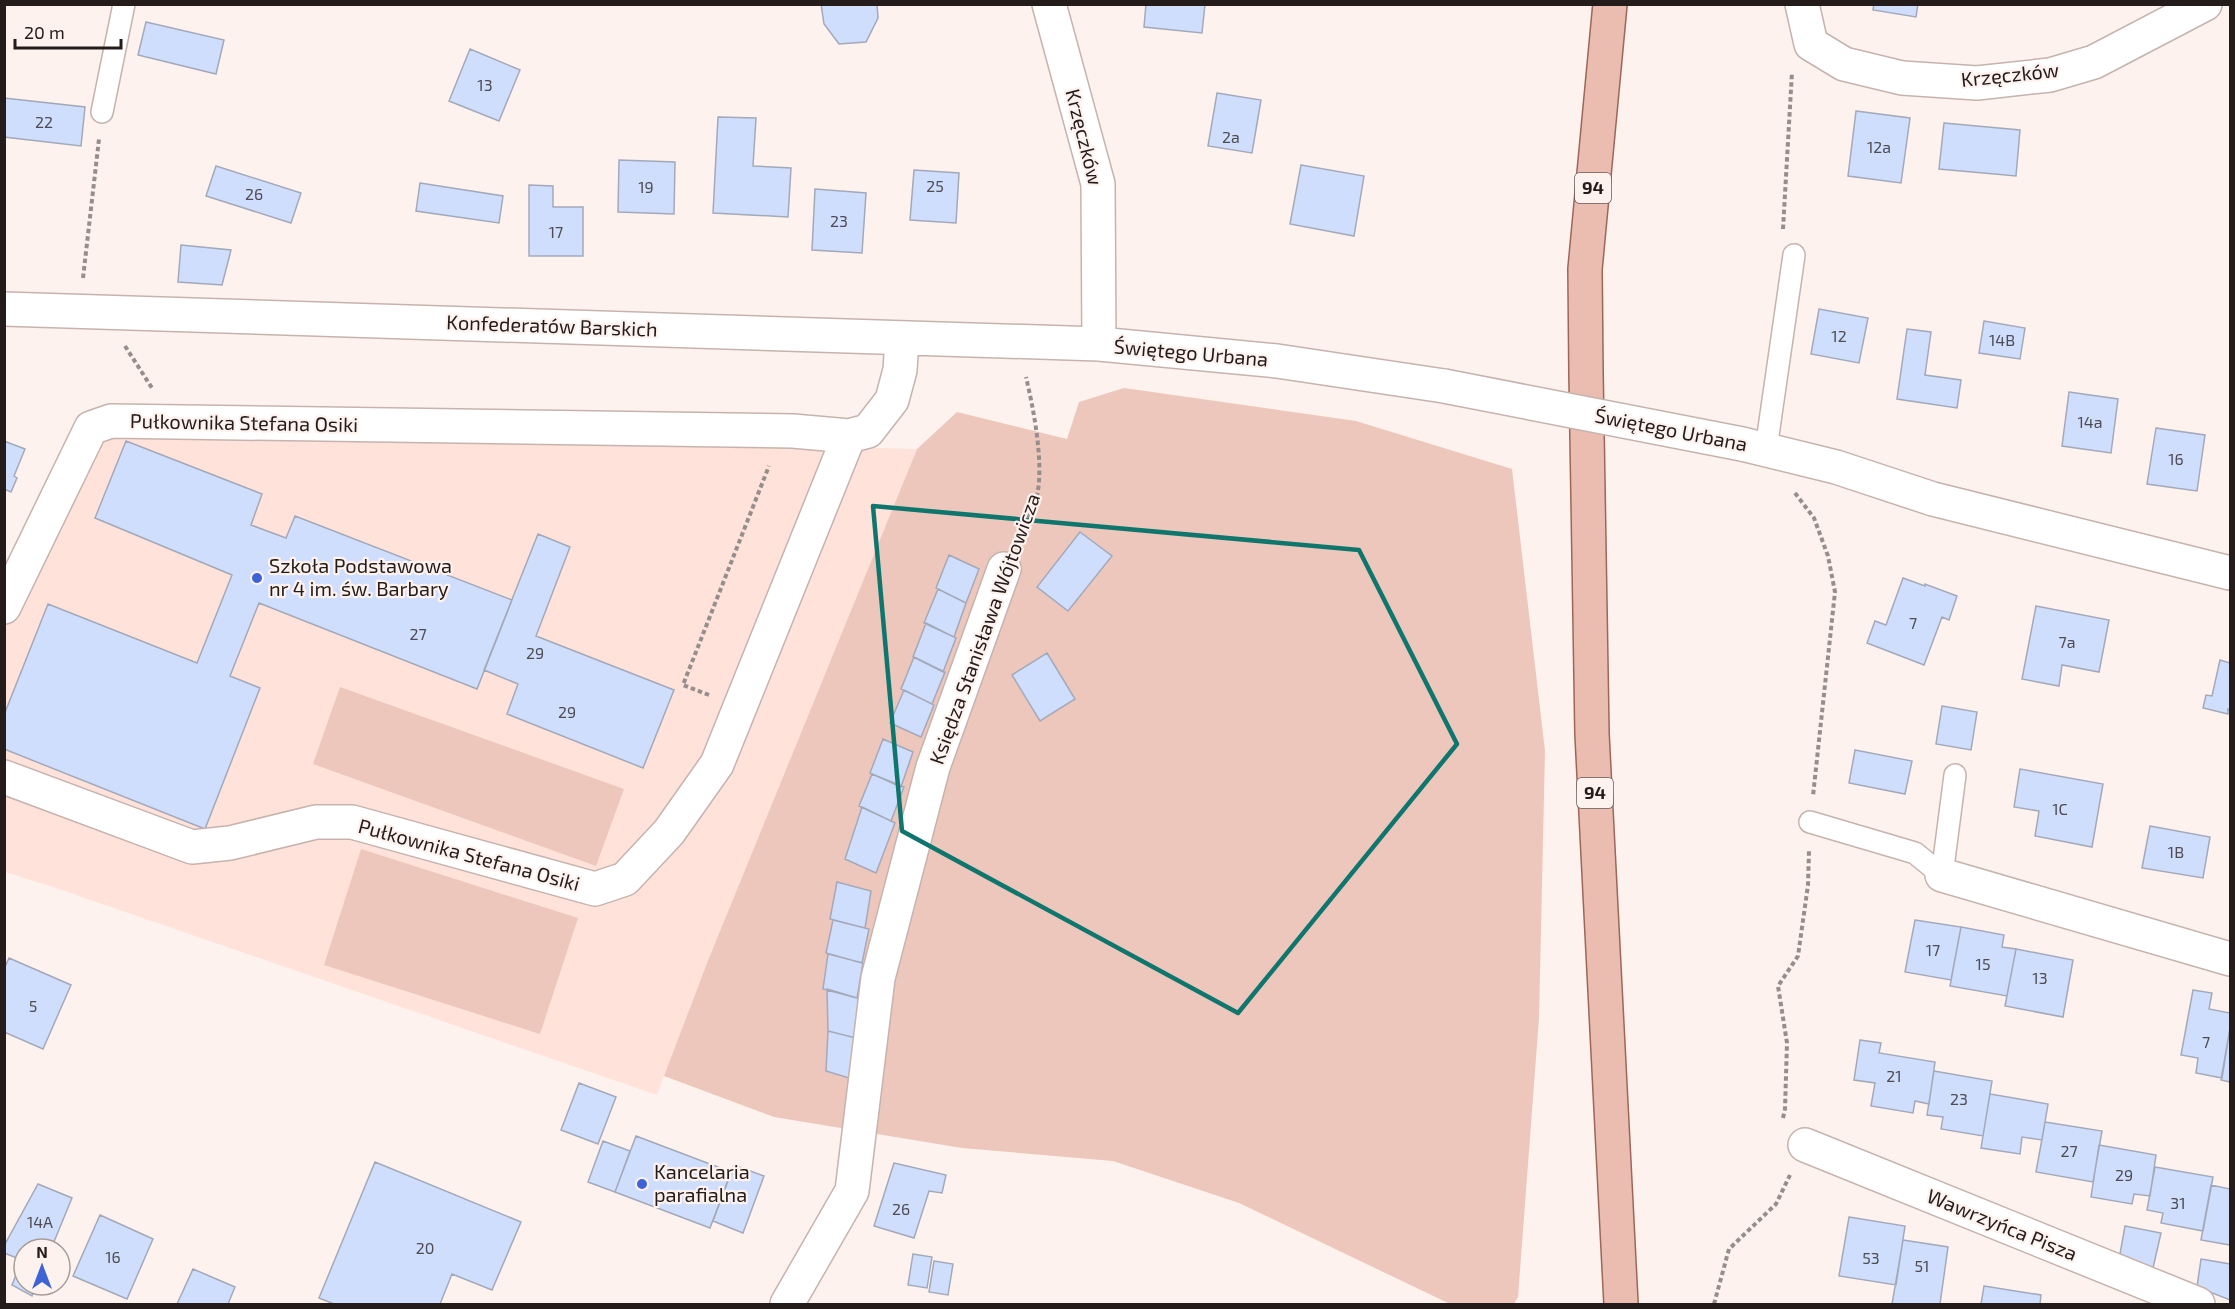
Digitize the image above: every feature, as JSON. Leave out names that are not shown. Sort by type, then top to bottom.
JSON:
[{"type":"main road","name":"94","points":[[1610,4],[1585,281],[1592,734],[1621,1305]]},
{"type":"street","name":"Krzęczków","points":[[1049,4],[1098,184],[1099,344]]},
{"type":"street","points":[[1802,4],[1811,44]]},
{"type":"street","name":"Krzęczków","points":[[1811,44],[1844,64],[1902,78],[1977,83],[2050,75],[2094,62],[2205,4]]},
{"type":"street","name":"Konfederatów Barskich","points":[[4,309],[1099,344]]},
{"type":"street","points":[[849,436],[868,431],[892,400],[900,370],[902,339]]},
{"type":"street","name":"Świętego Urbana","points":[[1099,344],[1277,361],[1444,386],[1754,446],[1836,467],[1933,499],[2230,573]]},
{"type":"street","name":"Pułkownika Stefana Osiki","points":[[4,607],[91,428],[111,421],[793,431],[849,436],[717,764],[669,832],[625,879],[595,890],[352,822],[316,822],[230,843],[192,847],[4,777]]},
{"type":"street","name":"Księdza Stanisława Wójtowicza","points":[[787,1305],[852,1191],[878,978],[933,767],[1004,569]]},
{"type":"street","points":[[1942,875],[2230,959]]},
{"type":"street","name":"Wawrzyńca Pisza","points":[[1805,1145],[2198,1305]]},
{"type":"lane","points":[[102,112],[124,4]]},
{"type":"lane","points":[[1754,446],[1794,255]]},
{"type":"lane","points":[[1942,875],[1955,775]]},
{"type":"lane","points":[[1810,822],[1915,853],[1942,875]]},
{"type":"path","points":[[1794,255],[1782,240],[1792,66],[1811,44]]},
{"type":"path","points":[[85,312],[86,295],[80,292],[102,112]]},
{"type":"path","points":[[122,342],[156,394]]},
{"type":"path","name":"Księdza Stanisława Wójtowicza","points":[[1004,569],[1036,499],[1041,473],[1031,397]]},
{"type":"path","points":[[740,706],[683,685],[770,462]]},
{"type":"path","points":[[1714,1305],[1729,1249],[1776,1204],[1805,1145],[1779,1132],[1785,1109],[1787,1043],[1778,986],[1798,956],[1808,885],[1810,822],[1835,592],[1828,556],[1814,518],[1793,491],[1794,484]]},
{"type":"highlighted area","points":[[873,506],[1359,550],[1457,744],[1238,1013],[902,831]]},
{"type":"shaded area","points":[[1124,388],[1356,421],[1512,469],[1545,751],[1539,1018],[1518,1297],[1514,1304],[1450,1304],[1239,1203],[1113,1161],[962,1148],[774,1117],[664,1076],[709,958],[917,449],[957,412],[1067,439],[1079,402]]},
{"type":"shaded area","points":[[79,427],[917,449],[709,958],[657,1095],[5,872],[4,583]]},
{"type":"shaded area","points":[[340,687],[624,789],[596,866],[313,764]]},
{"type":"shaded area","points":[[361,849],[578,918],[540,1034],[324,965]]},
{"type":"building","points":[[821,4],[877,4],[878,18],[866,42],[839,44],[824,24]]},
{"type":"building","points":[[1146,4],[1205,4],[1202,33],[1144,27]]},
{"type":"building","points":[[1874,4],[1918,4],[1916,17],[1873,10]]},
{"type":"building","points":[[146,22],[224,40],[216,74],[138,55]]},
{"type":"building","points":[[470,49],[520,70],[499,121],[449,101]]},
{"type":"building","points":[[1217,93],[1261,100],[1252,153],[1208,146]]},
{"type":"building","points":[[4,98],[85,107],[81,146],[4,137]]},
{"type":"building","points":[[1856,111],[1910,118],[1901,183],[1848,176]]},
{"type":"building","points":[[718,117],[756,118],[753,166],[791,168],[788,217],[713,213]]},
{"type":"building","points":[[1944,123],[2020,130],[2016,176],[1939,169]]},
{"type":"building","points":[[619,160],[675,162],[674,214],[618,212]]},
{"type":"building","points":[[1301,165],[1364,176],[1354,236],[1290,224]]},
{"type":"building","points":[[216,166],[301,193],[291,223],[206,196]]},
{"type":"building","points":[[914,170],[959,173],[956,223],[910,220]]},
{"type":"building","points":[[420,183],[503,196],[499,223],[416,211]]},
{"type":"building","points":[[529,185],[553,186],[553,207],[583,207],[583,256],[529,256]]},
{"type":"building","points":[[815,189],[866,193],[862,253],[812,250]]},
{"type":"building","points":[[181,245],[231,250],[222,285],[178,282]]},
{"type":"building","points":[[1819,309],[1868,318],[1859,363],[1811,354]]},
{"type":"building","points":[[1984,321],[2025,328],[2020,359],[1979,353]]},
{"type":"building","points":[[1907,329],[1931,332],[1925,375],[1961,380],[1957,408],[1897,399]]},
{"type":"building","points":[[2069,392],[2118,399],[2111,453],[2062,446]]},
{"type":"building","points":[[2156,428],[2205,435],[2197,491],[2147,484]]},
{"type":"building","points":[[4,441],[25,449],[14,476],[17,478],[11,492],[4,489]]},
{"type":"building","points":[[126,441],[262,494],[251,525],[286,538],[295,516],[512,600],[477,689],[259,603],[230,676],[260,688],[205,829],[4,749],[4,715],[48,604],[197,663],[232,575],[95,518]]},
{"type":"building","points":[[1080,532],[1112,556],[1068,611],[1037,587]]},
{"type":"building","points":[[538,534],[570,547],[536,636],[674,690],[643,768],[507,714],[518,684],[484,670]]},
{"type":"building","points":[[949,555],[979,569],[966,603],[936,588]]},
{"type":"building","points":[[1903,578],[1957,596],[1949,620],[1942,617],[1924,665],[1867,643],[1875,621],[1886,625]]},
{"type":"building","points":[[938,589],[966,603],[954,637],[924,623]]},
{"type":"building","points":[[2036,606],[2109,620],[2099,672],[2062,665],[2059,686],[2022,679]]},
{"type":"building","points":[[926,623],[956,638],[943,672],[913,657]]},
{"type":"building","points":[[1047,653],[1075,699],[1040,721],[1012,675]]},
{"type":"building","points":[[914,657],[945,672],[932,704],[901,689]]},
{"type":"building","points":[[2220,660],[2230,663],[2230,710],[2228,709],[2228,714],[2203,708],[2206,695],[2212,696]]},
{"type":"building","points":[[904,690],[934,705],[921,737],[890,723]]},
{"type":"building","points":[[1942,706],[1977,712],[1971,750],[1936,744]]},
{"type":"building","points":[[883,739],[913,752],[901,787],[870,773]]},
{"type":"building","points":[[1855,750],[1912,761],[1905,794],[1849,783]]},
{"type":"building","points":[[2020,769],[2103,784],[2092,847],[2035,836],[2039,811],[2014,807]]},
{"type":"building","points":[[872,774],[904,787],[891,821],[859,806]]},
{"type":"building","points":[[862,807],[895,823],[876,873],[845,859]]},
{"type":"building","points":[[2150,826],[2210,837],[2203,878],[2142,868]]},
{"type":"building","points":[[837,882],[871,891],[865,928],[830,919]]},
{"type":"building","points":[[833,920],[869,929],[862,963],[826,953]]},
{"type":"building","points":[[1915,920],[1961,927],[1951,980],[1905,972]]},
{"type":"building","points":[[1961,927],[2004,935],[2002,947],[2016,949],[2007,996],[1950,986]]},
{"type":"building","points":[[2016,949],[2073,960],[2063,1017],[2005,1006]]},
{"type":"building","points":[[828,954],[863,963],[857,998],[823,989]]},
{"type":"building","points":[[9,958],[71,985],[43,1049],[4,1032],[4,969]]},
{"type":"building","points":[[827,989],[861,999],[860,1039],[828,1031]]},
{"type":"building","points":[[2193,990],[2212,993],[2209,1009],[2230,1013],[2230,1028],[2222,1078],[2196,1073],[2198,1058],[2181,1055]]},
{"type":"building","points":[[2230,1028],[2230,1082],[2221,1080]]},
{"type":"building","points":[[828,1031],[860,1039],[859,1081],[826,1071]]},
{"type":"building","points":[[1860,1040],[1881,1043],[1879,1053],[1935,1062],[1929,1104],[1915,1101],[1913,1113],[1871,1106],[1875,1083],[1854,1080]]},
{"type":"building","points":[[1934,1071],[1992,1081],[1983,1136],[1941,1129],[1943,1117],[1927,1115]]},
{"type":"building","points":[[579,1083],[616,1097],[598,1144],[561,1130]]},
{"type":"building","points":[[1990,1094],[2048,1104],[2042,1140],[2022,1137],[2020,1154],[1981,1148]]},
{"type":"building","points":[[2045,1122],[2102,1131],[2093,1182],[2036,1172]]},
{"type":"building","points":[[636,1136],[731,1172],[710,1228],[615,1192]]},
{"type":"building","points":[[603,1141],[630,1151],[615,1192],[588,1182]]},
{"type":"building","points":[[2099,1145],[2156,1155],[2150,1196],[2134,1194],[2132,1204],[2091,1197]]},
{"type":"building","points":[[375,1162],[521,1222],[492,1290],[452,1274],[440,1304],[334,1304],[319,1298]]},
{"type":"building","points":[[894,1163],[946,1175],[942,1193],[929,1191],[914,1238],[874,1226]]},
{"type":"building","points":[[734,1165],[764,1176],[743,1233],[713,1221]]},
{"type":"building","points":[[2155,1167],[2213,1177],[2203,1231],[2161,1223],[2163,1213],[2147,1210]]},
{"type":"building","points":[[38,1184],[72,1198],[56,1237],[12,1237],[12,1256],[4,1253],[4,1246]]},
{"type":"building","points":[[2211,1185],[2230,1189],[2230,1245],[2201,1240]]},
{"type":"building","points":[[100,1215],[153,1239],[127,1299],[73,1276]]},
{"type":"building","points":[[1849,1217],[1905,1226],[1896,1285],[1839,1276]]},
{"type":"building","points":[[2125,1226],[2161,1233],[2153,1268],[2120,1254]]},
{"type":"building","points":[[1903,1240],[1948,1247],[1940,1304],[1892,1304]]},
{"type":"building","points":[[913,1254],[932,1257],[927,1288],[908,1285]]},
{"type":"building","points":[[2201,1259],[2230,1264],[2230,1300],[2197,1287]]},
{"type":"building","points":[[934,1261],[953,1264],[948,1295],[929,1292]]},
{"type":"building","points":[[193,1269],[235,1287],[228,1304],[177,1304]]},
{"type":"building","points":[[1984,1286],[2041,1295],[2040,1304],[1981,1304]]},
{"type":"place","name":"Szkoła Podstawowa nr 4 im. św. Barbary","points":[[257,578]]},
{"type":"place","name":"Kancelaria parafialna","points":[[642,1184]]}]
